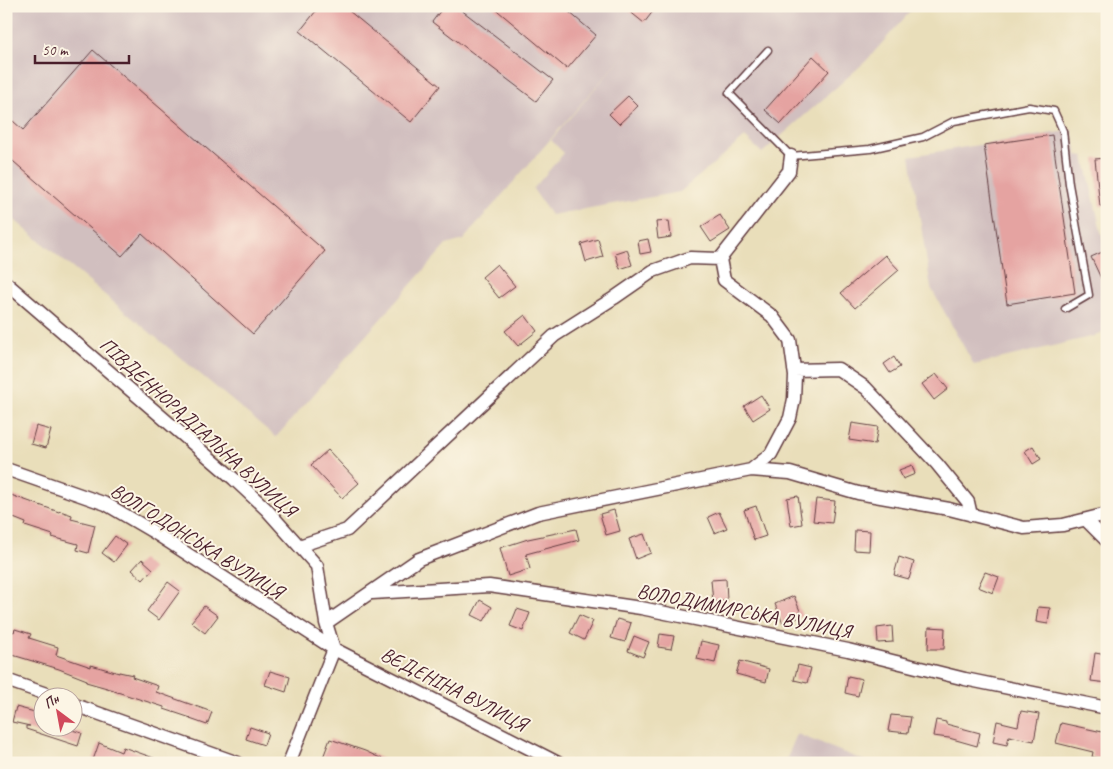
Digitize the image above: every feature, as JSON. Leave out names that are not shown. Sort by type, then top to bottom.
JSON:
[{"type":"street","points":[[751,470],[771,454],[790,418],[796,376],[790,340],[772,316],[724,280],[720,259],[789,171],[791,156]]},
{"type":"street","points":[[299,546],[347,530],[554,336],[653,271],[690,258],[720,259]]},
{"type":"street","name":"ПІВДЕННОРАДІАЛЬНА ВУЛИЦЯ","points":[[6,283],[234,479],[266,509],[318,566],[326,623],[334,649]]},
{"type":"street","points":[[794,370],[838,369],[866,388],[937,464],[968,502],[971,515]]},
{"type":"street","name":"ВОЛГОДОНСЬКА ВУЛИЦЯ","points":[[6,469],[106,504],[152,531],[334,649]]},
{"type":"street","points":[[326,623],[419,559],[538,513],[751,470],[790,473],[858,493],[949,510],[1024,528],[1063,525],[1107,514]]},
{"type":"street","points":[[1086,520],[1107,540]]},
{"type":"street","name":"ВОЛОДИМИРСЬКА ВУЛИЦЯ","points":[[370,593],[490,586],[641,608],[848,650],[965,679],[1107,708]]},
{"type":"street","points":[[289,763],[334,649]]},
{"type":"street","name":"ВЕДЕНІНА ВУЛИЦЯ","points":[[334,649],[558,763]]},
{"type":"street","points":[[6,680],[32,689]]},
{"type":"street","points":[[82,708],[238,763]]},
{"type":"lane","points":[[768,50],[729,93],[791,156],[870,149],[923,137],[954,120],[1029,107],[1054,111],[1063,131],[1069,184],[1089,295],[1065,310]]},
{"type":"shaded area","points":[[6,6],[915,6],[866,61],[762,153],[745,137],[680,192],[551,215],[533,189],[564,153],[551,140],[640,36],[463,240],[446,245],[276,437],[6,213]]},
{"type":"shaded area","points":[[1072,130],[1077,155],[1084,156],[1104,245],[1107,251],[1107,331],[1094,336],[974,365],[931,288],[910,156]]},
{"type":"shaded area","points":[[797,734],[870,763],[785,763]]},
{"type":"building","points":[[320,6],[343,6],[440,86],[411,122],[300,31]]},
{"type":"building","points":[[444,6],[456,6],[553,80],[536,101],[432,22]]},
{"type":"building","points":[[492,6],[562,6],[596,35],[567,69]]},
{"type":"building","points":[[623,6],[657,6],[644,23]]},
{"type":"building","points":[[93,50],[325,251],[253,334],[142,234],[122,256],[6,155],[6,129],[13,121],[23,130]]},
{"type":"building","points":[[813,56],[829,71],[781,124],[765,110]]},
{"type":"building","points":[[628,96],[638,106],[619,124],[609,114]]},
{"type":"building","points":[[1052,135],[1075,293],[1007,304],[984,145]]},
{"type":"building","points":[[1107,158],[1107,206],[1100,206],[1095,159]]},
{"type":"building","points":[[720,215],[730,230],[711,242],[701,227]]},
{"type":"building","points":[[669,221],[671,237],[658,239],[656,222]]},
{"type":"building","points":[[598,239],[603,257],[586,262],[581,244]]},
{"type":"building","points":[[648,239],[651,252],[640,254],[638,241]]},
{"type":"building","points":[[627,249],[632,265],[620,269],[615,253]]},
{"type":"building","points":[[1107,250],[1107,291],[1091,257]]},
{"type":"building","points":[[885,255],[899,270],[855,308],[841,293]]},
{"type":"building","points":[[497,264],[515,286],[499,298],[482,277]]},
{"type":"building","points":[[525,315],[537,331],[518,346],[505,331]]},
{"type":"building","points":[[894,357],[900,367],[890,373],[884,364]]},
{"type":"building","points":[[936,374],[948,389],[934,400],[922,384]]},
{"type":"building","points":[[761,395],[770,409],[753,420],[744,406]]},
{"type":"building","points":[[852,423],[878,427],[875,444],[849,440]]},
{"type":"building","points":[[36,426],[51,430],[46,448],[31,444]]},
{"type":"building","points":[[1033,446],[1041,459],[1033,464],[1025,451]]},
{"type":"building","points":[[328,450],[359,483],[342,498],[311,465]]},
{"type":"building","points":[[912,465],[915,474],[903,479],[899,470]]},
{"type":"building","points":[[8,494],[72,515],[71,519],[95,525],[88,553],[77,550],[78,544],[52,537],[53,535],[25,526],[26,523],[6,515],[6,499]]},
{"type":"building","points":[[798,496],[802,524],[791,526],[787,498]]},
{"type":"building","points":[[816,499],[835,501],[832,523],[813,521]]},
{"type":"building","points":[[756,506],[766,536],[754,540],[744,510]]},
{"type":"building","points":[[614,510],[620,531],[606,535],[600,514]]},
{"type":"building","points":[[719,512],[727,528],[715,533],[708,517]]},
{"type":"building","points":[[576,529],[579,540],[526,554],[530,569],[508,576],[500,548],[528,539]]},
{"type":"building","points":[[855,530],[870,531],[869,551],[854,550]]},
{"type":"building","points":[[644,534],[651,553],[636,559],[629,539]]},
{"type":"building","points":[[115,536],[127,545],[114,562],[102,553]]},
{"type":"building","points":[[899,557],[914,562],[909,579],[894,575]]},
{"type":"building","points":[[142,559],[153,569],[143,580],[132,570]]},
{"type":"building","points":[[985,572],[999,577],[993,593],[978,587]]},
{"type":"building","points":[[726,579],[727,601],[713,602],[711,580]]},
{"type":"building","points":[[168,582],[180,591],[159,620],[147,611]]},
{"type":"building","points":[[794,596],[802,616],[783,624],[775,604]]},
{"type":"building","points":[[480,600],[492,607],[484,621],[472,615]]},
{"type":"building","points":[[204,606],[218,616],[205,633],[191,622]]},
{"type":"building","points":[[1038,607],[1050,608],[1048,624],[1036,622]]},
{"type":"building","points":[[517,609],[530,613],[523,631],[510,626]]},
{"type":"building","points":[[579,615],[593,621],[584,640],[570,633]]},
{"type":"building","points":[[617,619],[631,623],[625,642],[611,638]]},
{"type":"building","points":[[892,626],[893,642],[878,643],[877,628]]},
{"type":"building","points":[[929,627],[945,628],[944,649],[928,649]]},
{"type":"building","points":[[6,629],[14,632],[15,629],[31,634],[29,638],[58,647],[56,655],[91,667],[91,665],[133,675],[132,677],[158,686],[156,692],[212,712],[207,725],[164,709],[164,707],[86,682],[87,680],[59,669],[6,653]]},
{"type":"building","points":[[660,634],[674,636],[671,649],[658,647]]},
{"type":"building","points":[[634,636],[649,642],[643,657],[628,651]]},
{"type":"building","points":[[701,641],[719,645],[715,663],[697,659]]},
{"type":"building","points":[[1095,653],[1107,655],[1107,683],[1091,681]]},
{"type":"building","points":[[740,661],[769,669],[766,682],[736,674]]},
{"type":"building","points":[[798,665],[811,668],[807,683],[794,680]]},
{"type":"building","points":[[270,671],[290,677],[286,692],[265,685]]},
{"type":"building","points":[[848,676],[862,679],[858,696],[845,693]]},
{"type":"building","points":[[16,707],[32,711],[32,731],[26,729],[26,726],[30,726],[12,722]]},
{"type":"building","points":[[1021,711],[1039,714],[1034,741],[1009,736],[1007,745],[993,742],[997,721],[1018,726]]},
{"type":"building","points":[[891,715],[911,717],[908,733],[888,731]]},
{"type":"building","points":[[936,720],[980,733],[977,746],[949,738],[933,736]]},
{"type":"building","points":[[1061,723],[1107,733],[1107,760],[1092,757],[1093,752],[1056,743]]},
{"type":"building","points":[[250,727],[268,733],[264,745],[246,739]]},
{"type":"building","points":[[47,736],[81,736],[78,746]]},
{"type":"building","points":[[330,739],[365,751],[391,763],[329,763],[322,760]]},
{"type":"building","points":[[99,743],[121,752],[123,747],[162,761],[162,763],[92,763]]}]
